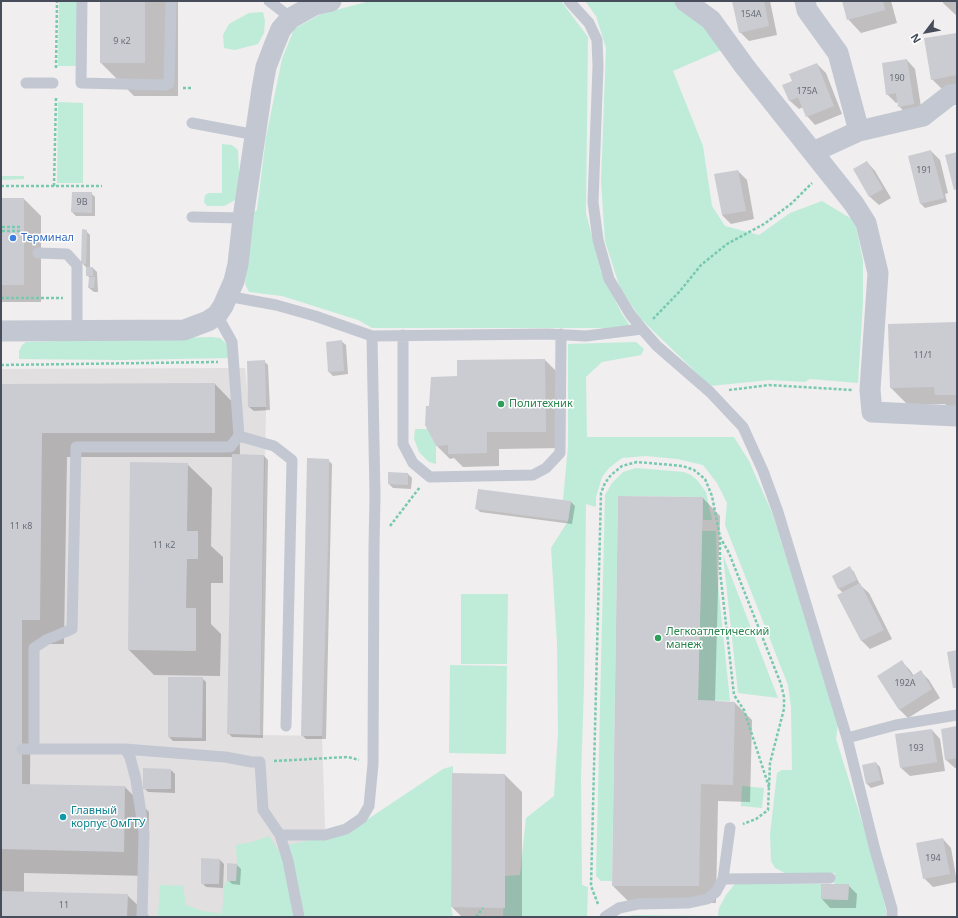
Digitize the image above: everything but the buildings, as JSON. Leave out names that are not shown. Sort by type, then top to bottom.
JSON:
[{"type":"street","points":[[1,331],[184,330],[208,321],[217,315],[228,296],[234,281],[238,264],[243,218],[266,67],[281,29],[291,18],[314,5],[331,1]]},
{"type":"street","points":[[685,1],[711,20],[745,67],[854,204],[866,223],[878,273],[870,390],[872,412],[957,416]]},
{"type":"street","points":[[805,1],[807,10],[838,53],[859,131]]},
{"type":"street","points":[[813,152],[859,131],[923,116],[950,95],[957,94]]},
{"type":"lane","points":[[82,1],[81,83],[165,85],[169,84],[171,1]]},
{"type":"lane","points":[[269,1],[291,18]]},
{"type":"lane","points":[[569,1],[589,23],[597,40],[598,66],[593,202],[598,240],[609,279],[630,314],[642,329],[672,360],[710,392],[743,427],[763,471],[778,512],[847,738],[875,850],[892,909],[892,917]]},
{"type":"lane","points":[[26,83],[53,83]]},
{"type":"lane","points":[[192,123],[256,135]]},
{"type":"lane","points":[[192,217],[243,218]]},
{"type":"lane","points":[[38,253],[67,254],[77,265],[77,331]]},
{"type":"lane","points":[[228,296],[276,305],[315,316],[372,336],[561,334],[586,336],[642,329]]},
{"type":"lane","points":[[34,748],[34,648],[46,640],[72,629],[76,447],[230,447],[239,436],[234,362],[232,342],[217,315]]},
{"type":"lane","points":[[403,335],[403,444],[413,463],[430,477],[533,475],[546,468],[560,453],[561,334]]},
{"type":"lane","points":[[280,835],[325,835],[346,829],[362,818],[369,806],[373,764],[375,496],[372,336]]},
{"type":"lane","points":[[239,436],[274,446],[292,460],[286,726]]},
{"type":"lane","points":[[847,738],[896,725],[957,715]]},
{"type":"lane","points":[[22,748],[125,749],[225,757],[260,762],[262,810],[280,835],[288,861],[299,917]]},
{"type":"lane","points":[[125,749],[130,757],[136,780],[144,833],[142,917]]},
{"type":"lane","points":[[605,917],[619,908],[638,904],[689,903],[707,899],[716,892],[723,879],[730,828]]},
{"type":"lane","points":[[723,879],[830,878]]},
{"type":"path","points":[[642,329],[650,323],[680,291],[701,265],[727,244],[764,224],[786,207],[827,169]]},
{"type":"path","points":[[1,186],[102,186]]},
{"type":"path","points":[[2,227],[22,229],[2,231]]},
{"type":"path","points":[[1,298],[78,298]]},
{"type":"path","points":[[1,365],[234,362]]},
{"type":"path","points":[[710,392],[769,385],[855,390]]},
{"type":"path","points":[[599,904],[591,886],[601,493],[605,483],[622,466],[637,462],[683,466],[694,470],[705,479],[712,496],[720,537],[720,571],[734,695],[744,710],[770,789]]},
{"type":"path","points":[[374,547],[420,487]]},
{"type":"path","points":[[720,537],[729,552],[781,684],[784,697],[784,708],[770,763],[768,810],[756,820],[730,828]]},
{"type":"path","points":[[260,762],[348,757]]},
{"type":"path","points":[[476,917],[483,908]]},
{"type":"shaded area","points":[[245,368],[249,407],[266,407],[260,735],[322,736],[328,917],[1,917],[1,369]]},
{"type":"green space","points":[[59,1],[79,1],[78,66],[58,66]]},
{"type":"green space","points":[[370,1],[561,1],[588,37],[586,213],[601,272],[622,314],[630,326],[608,328],[372,328],[358,320],[282,296],[249,292],[245,284],[253,213],[257,210],[266,137],[282,59],[294,29],[321,14]]},
{"type":"green space","points":[[585,1],[674,1],[698,16],[726,48],[673,71],[703,146],[712,206],[725,226],[759,235],[790,213],[822,201],[855,221],[863,261],[863,302],[858,383],[810,379],[805,382],[770,380],[710,386],[640,318],[620,288],[605,241],[601,182],[606,48],[596,16]]},
{"type":"green space","points":[[263,12],[265,21],[264,33],[258,44],[235,50],[224,48],[223,35],[229,24],[249,13]]},
{"type":"green space","points":[[58,102],[83,103],[83,183],[57,183]]},
{"type":"green space","points":[[222,144],[232,145],[238,150],[240,194],[237,199],[224,206],[207,206],[204,202],[205,195],[209,193],[222,193]]},
{"type":"green space","points":[[1,176],[24,176],[24,179],[1,180]]},
{"type":"green space","points":[[220,338],[227,344],[230,358],[122,360],[19,359],[19,351],[22,345],[26,342]]},
{"type":"green space","points":[[636,342],[644,349],[641,355],[602,362],[586,377],[587,437],[734,437],[749,461],[773,515],[838,724],[836,739],[871,850],[886,910],[886,917],[624,917],[633,915],[718,916],[719,908],[726,895],[735,884],[821,884],[821,899],[848,900],[849,885],[834,884],[835,873],[787,874],[775,868],[771,861],[770,834],[777,773],[782,770],[792,770],[791,707],[788,685],[725,525],[727,503],[717,483],[703,465],[677,459],[646,456],[622,458],[609,468],[602,477],[596,497],[596,507],[586,504],[584,685],[581,779],[582,885],[588,887],[587,917],[503,917],[505,876],[520,875],[526,818],[554,796],[558,733],[557,643],[551,548],[568,521],[571,501],[563,500],[568,446],[568,344]]},
{"type":"green space","points":[[415,429],[428,429],[436,446],[436,464],[429,462],[419,452],[414,439]]},
{"type":"green space","points":[[636,468],[684,472],[691,475],[706,492],[712,520],[703,520],[703,497],[618,496],[612,881],[601,881],[596,876],[605,495],[612,483],[623,472]]},
{"type":"green space","points":[[702,531],[716,531],[717,575],[730,701],[698,700]]},
{"type":"green space","points":[[723,555],[778,698],[738,693]]},
{"type":"green space","points":[[461,594],[508,594],[507,664],[461,664]]},
{"type":"green space","points":[[450,665],[507,666],[506,754],[449,753]]},
{"type":"green space","points":[[453,766],[451,907],[453,917],[302,917],[287,845],[347,833],[443,769]]},
{"type":"green space","points":[[742,786],[764,788],[762,808],[741,806]]},
{"type":"green space","points":[[269,836],[283,858],[294,917],[158,917],[160,885],[183,886],[186,905],[202,911],[222,914],[224,886],[227,881],[236,881],[236,845],[252,842]]},
{"type":"place","name":"Терминал","points":[[13,238]]},
{"type":"place","name":"Политехник","points":[[501,404]]},
{"type":"place","name":"Легкоатлетический манеж","points":[[658,638]]},
{"type":"place","name":"Главный корпус ОмГТУ","points":[[63,817]]}]
